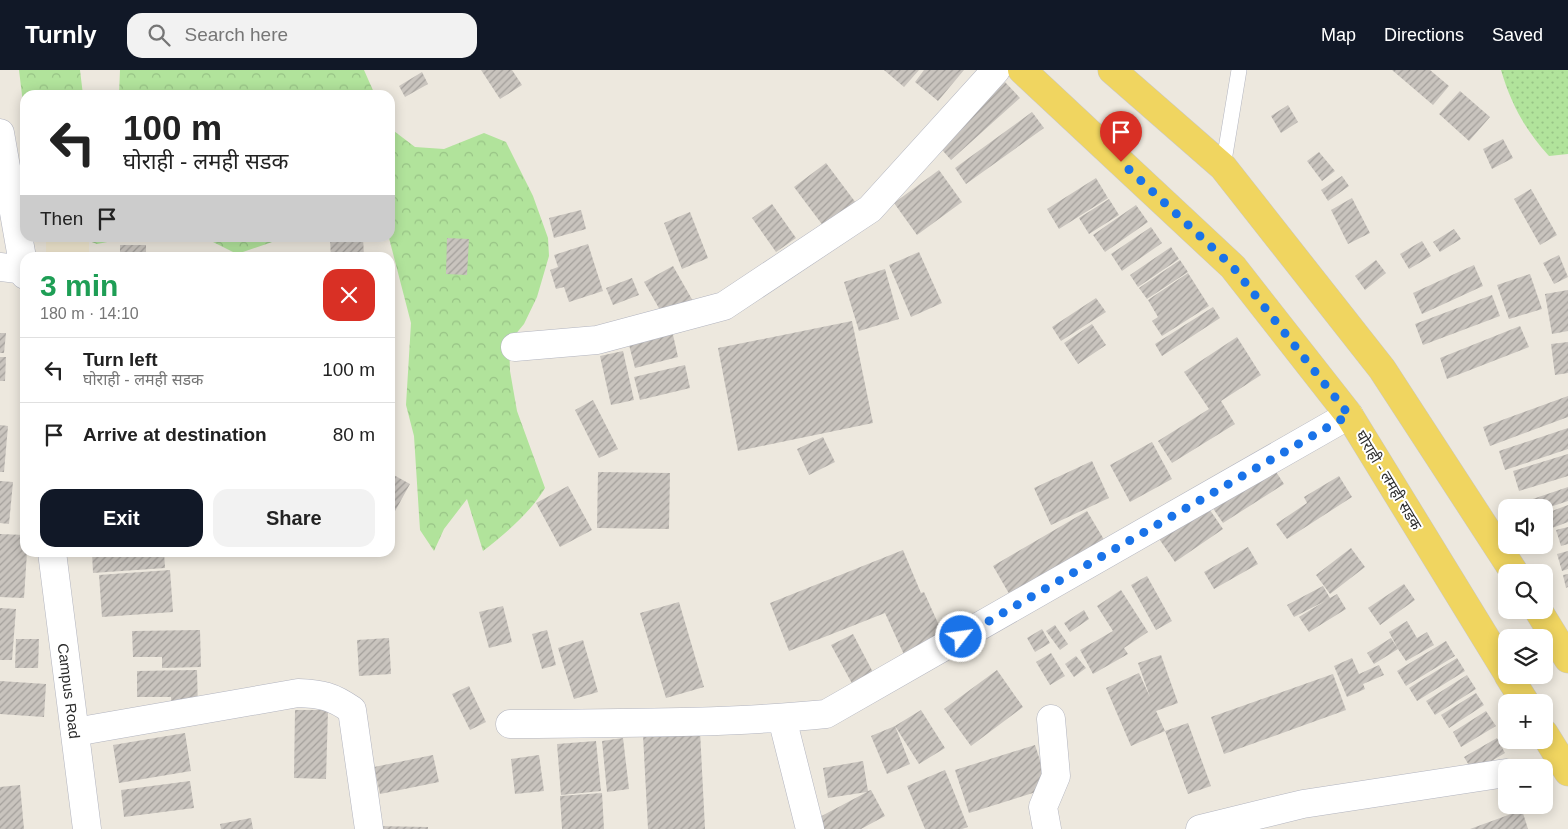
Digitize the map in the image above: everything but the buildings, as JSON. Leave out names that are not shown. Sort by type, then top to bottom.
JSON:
[{"type":"main road","name":"घोराही - लमही सडक","points":[[1022,70],[1233,267],[1349,415],[1498,658]]},
{"type":"main road","points":[[1112,70],[1223,167],[1382,369],[1509,564]]},
{"type":"main road","points":[[1545,619],[1565,647]]},
{"type":"main road","points":[[1550,749],[1558,768]]},
{"type":"street","points":[[514,347],[597,340],[724,306],[870,209],[996,70]]},
{"type":"street","points":[[0,133],[22,252]]},
{"type":"street","points":[[0,267],[20,269]]},
{"type":"street","points":[[510,724],[782,718],[826,714],[1349,415]]},
{"type":"street","name":"Campus Road","points":[[53,557],[87,829]]},
{"type":"street","points":[[75,732],[298,693],[322,694],[340,701],[352,710],[369,829]]},
{"type":"street","points":[[782,718],[810,829]]},
{"type":"street","points":[[1047,829],[1043,807],[1056,776],[1051,719]]},
{"type":"street","points":[[1200,829],[1303,804],[1498,774]]},
{"type":"lane","points":[[1223,167],[1239,70]]},
{"type":"shaded area","points":[[46,242],[89,242],[89,252],[46,252]]},
{"type":"green space","points":[[19,70],[80,70],[82,90],[21,90]]},
{"type":"green space","points":[[120,70],[364,70],[373,90],[119,90]]},
{"type":"green space","points":[[1501,70],[1568,70],[1568,154],[1549,156],[1540,146],[1520,116],[1509,94]]},
{"type":"green space","points":[[395,132],[415,147],[444,149],[484,133],[506,142],[533,196],[548,238],[549,256],[537,297],[524,324],[509,342],[510,371],[517,411],[545,488],[525,514],[483,551],[467,499],[444,529],[434,551],[420,530],[414,436],[406,405],[411,323],[395,261],[395,252],[393,252],[390,242],[395,242]]},
{"type":"green space","points":[[92,242],[107,242],[97,244]]},
{"type":"green space","points":[[213,242],[272,242],[243,252],[233,252]]},
{"type":"route","points":[[961,637],[1349,415],[1233,267],[1121,162]]}]
